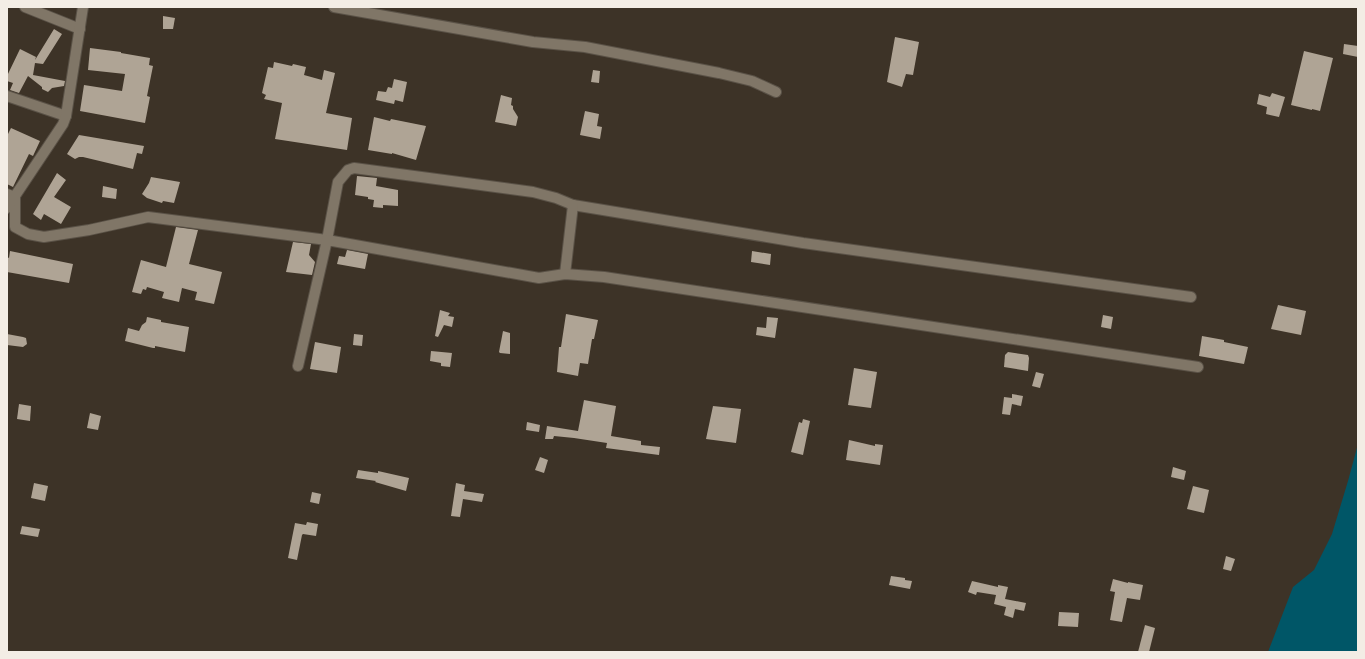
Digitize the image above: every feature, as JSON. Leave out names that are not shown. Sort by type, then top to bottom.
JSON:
[{"type":"street","points":[[25,7],[80,29]]},
{"type":"street","points":[[7,208],[11,195],[66,116],[83,7]]},
{"type":"street","points":[[334,7],[533,42],[585,47],[719,73],[752,81],[776,92]]},
{"type":"street","points":[[7,96],[66,116]]},
{"type":"street","points":[[298,366],[327,240],[338,182],[348,170],[354,168],[533,192],[556,198],[573,205],[803,243],[1191,297]]},
{"type":"street","points":[[11,195],[15,228],[28,234],[44,237],[89,230],[148,217],[327,240],[539,278],[565,274],[604,277],[1198,367]]},
{"type":"street","points":[[565,274],[573,205]]},
{"type":"water","points":[[1358,444],[1358,652],[1268,652],[1293,587],[1314,570],[1332,534]]},
{"type":"building","points":[[163,16],[175,18],[173,29],[163,29]]},
{"type":"building","points":[[54,29],[62,34],[43,64],[35,63],[33,75],[65,81],[64,86],[52,88],[48,92],[42,89],[42,87],[28,76],[19,93],[10,90],[13,83],[7,81],[7,76],[20,49],[36,57],[35,60]]},
{"type":"building","points":[[895,37],[919,42],[913,75],[906,74],[902,87],[887,82]]},
{"type":"building","points":[[1344,44],[1358,46],[1358,57],[1343,54]]},
{"type":"building","points":[[90,48],[150,58],[149,65],[153,66],[147,96],[150,97],[145,123],[80,111],[84,85],[122,91],[125,74],[88,70]]},
{"type":"building","points":[[1304,51],[1333,58],[1320,111],[1291,105]]},
{"type":"building","points":[[274,62],[306,67],[304,75],[322,80],[324,70],[335,73],[326,113],[352,118],[347,150],[275,139],[282,103],[264,99],[266,95],[262,93],[268,67],[273,68]]},
{"type":"building","points":[[593,70],[600,71],[599,83],[591,82]]},
{"type":"building","points":[[394,79],[407,82],[403,102],[395,100],[394,104],[376,100],[378,91],[386,92],[388,87],[392,88]]},
{"type":"building","points":[[1272,93],[1285,97],[1279,117],[1266,114],[1267,107],[1257,104],[1259,94],[1270,97]]},
{"type":"building","points":[[501,95],[512,98],[511,105],[513,106],[513,109],[518,117],[516,126],[495,122]]},
{"type":"building","points":[[585,111],[599,114],[597,126],[602,127],[600,139],[580,135]]},
{"type":"building","points":[[374,117],[390,121],[391,119],[426,126],[416,160],[392,153],[368,150]]},
{"type":"building","points":[[11,128],[40,141],[33,156],[29,154],[13,187],[7,184],[7,136]]},
{"type":"building","points":[[79,135],[144,146],[142,154],[137,153],[133,169],[83,157],[75,159],[67,154]]},
{"type":"building","points":[[57,173],[66,180],[54,197],[71,207],[61,224],[44,214],[41,220],[33,214]]},
{"type":"building","points":[[357,176],[377,178],[376,186],[398,190],[398,206],[383,205],[383,208],[373,207],[374,200],[368,199],[368,197],[355,195]]},
{"type":"building","points":[[151,177],[180,182],[174,203],[163,201],[162,203],[147,198],[142,194]]},
{"type":"building","points":[[103,186],[117,189],[116,199],[102,197]]},
{"type":"building","points":[[176,227],[198,230],[189,264],[222,272],[214,304],[195,300],[197,292],[182,288],[179,302],[162,298],[164,292],[147,287],[146,290],[143,289],[141,294],[132,292],[141,260],[166,267]]},
{"type":"building","points":[[293,242],[311,244],[309,255],[315,262],[312,275],[286,272]]},
{"type":"building","points":[[347,250],[368,254],[365,269],[337,264],[339,256],[345,257]]},
{"type":"building","points":[[10,251],[73,264],[69,283],[7,272],[7,257],[9,258]]},
{"type":"building","points":[[752,251],[771,254],[770,265],[751,262]]},
{"type":"building","points":[[1278,305],[1306,311],[1301,335],[1271,329]]},
{"type":"building","points":[[440,310],[450,313],[448,316],[454,317],[452,327],[444,325],[438,337],[435,336]]},
{"type":"building","points":[[566,314],[598,320],[594,339],[592,339],[588,364],[580,363],[578,376],[557,372],[559,347],[561,347]]},
{"type":"building","points":[[1103,315],[1113,317],[1111,329],[1101,327]]},
{"type":"building","points":[[147,317],[161,320],[161,322],[189,327],[185,352],[155,346],[155,348],[153,348],[125,341],[128,328],[139,331],[142,325],[146,322]]},
{"type":"building","points":[[767,317],[778,318],[775,338],[756,335],[757,327],[766,328]]},
{"type":"building","points":[[503,331],[510,333],[510,354],[499,352]]},
{"type":"building","points":[[7,334],[26,338],[27,344],[23,347],[7,345]]},
{"type":"building","points":[[354,334],[363,335],[362,346],[353,345]]},
{"type":"building","points":[[1202,336],[1224,340],[1224,342],[1248,347],[1244,364],[1199,356]]},
{"type":"building","points":[[315,342],[341,347],[337,373],[310,369]]},
{"type":"building","points":[[431,351],[452,353],[450,367],[441,366],[441,363],[430,361]]},
{"type":"building","points":[[1008,352],[1028,355],[1028,371],[1004,367],[1005,355]]},
{"type":"building","points":[[854,368],[877,372],[871,408],[848,405]]},
{"type":"building","points":[[1036,372],[1044,374],[1040,388],[1032,386]]},
{"type":"building","points":[[1012,394],[1023,396],[1021,406],[1012,404],[1010,415],[1002,414],[1004,397],[1012,398]]},
{"type":"building","points":[[584,400],[616,406],[611,436],[641,441],[641,445],[660,447],[659,455],[606,448],[607,443],[574,438],[554,436],[553,439],[545,439],[547,426],[578,431]]},
{"type":"building","points":[[19,404],[31,406],[30,421],[17,419]]},
{"type":"building","points":[[713,406],[741,409],[736,443],[706,439]]},
{"type":"building","points":[[90,413],[101,416],[98,430],[87,428]]},
{"type":"building","points":[[803,419],[810,421],[803,455],[791,452],[799,422],[802,423]]},
{"type":"building","points":[[527,422],[540,425],[539,432],[526,430]]},
{"type":"building","points":[[849,440],[875,446],[875,444],[883,445],[880,465],[846,460]]},
{"type":"building","points":[[540,457],[548,460],[544,473],[535,470]]},
{"type":"building","points":[[1173,467],[1186,471],[1184,480],[1171,477]]},
{"type":"building","points":[[358,470],[378,473],[378,471],[409,478],[406,491],[375,482],[376,481],[356,478]]},
{"type":"building","points":[[34,483],[48,486],[45,501],[31,498]]},
{"type":"building","points":[[456,483],[465,485],[464,491],[484,494],[482,502],[463,499],[460,517],[451,516]]},
{"type":"building","points":[[1193,486],[1209,490],[1204,513],[1187,509]]},
{"type":"building","points":[[312,492],[321,494],[319,504],[310,502]]},
{"type":"building","points":[[307,522],[318,524],[316,536],[303,534],[297,560],[288,558],[295,523],[306,525]]},
{"type":"building","points":[[22,526],[40,529],[38,537],[20,534]]},
{"type":"building","points":[[1226,556],[1235,559],[1231,571],[1223,569]]},
{"type":"building","points":[[891,576],[905,578],[905,580],[912,581],[910,589],[889,585]]},
{"type":"building","points":[[1113,579],[1143,585],[1140,600],[1127,598],[1122,622],[1110,620],[1115,592],[1110,591]]},
{"type":"building","points":[[972,581],[998,587],[998,585],[1008,587],[1005,599],[1026,603],[1024,611],[1015,609],[1013,618],[1004,615],[1006,607],[994,604],[996,595],[977,592],[976,595],[968,592]]},
{"type":"building","points":[[1059,612],[1079,613],[1078,627],[1058,626]]},
{"type":"building","points":[[1145,625],[1155,628],[1149,652],[1138,652]]}]
